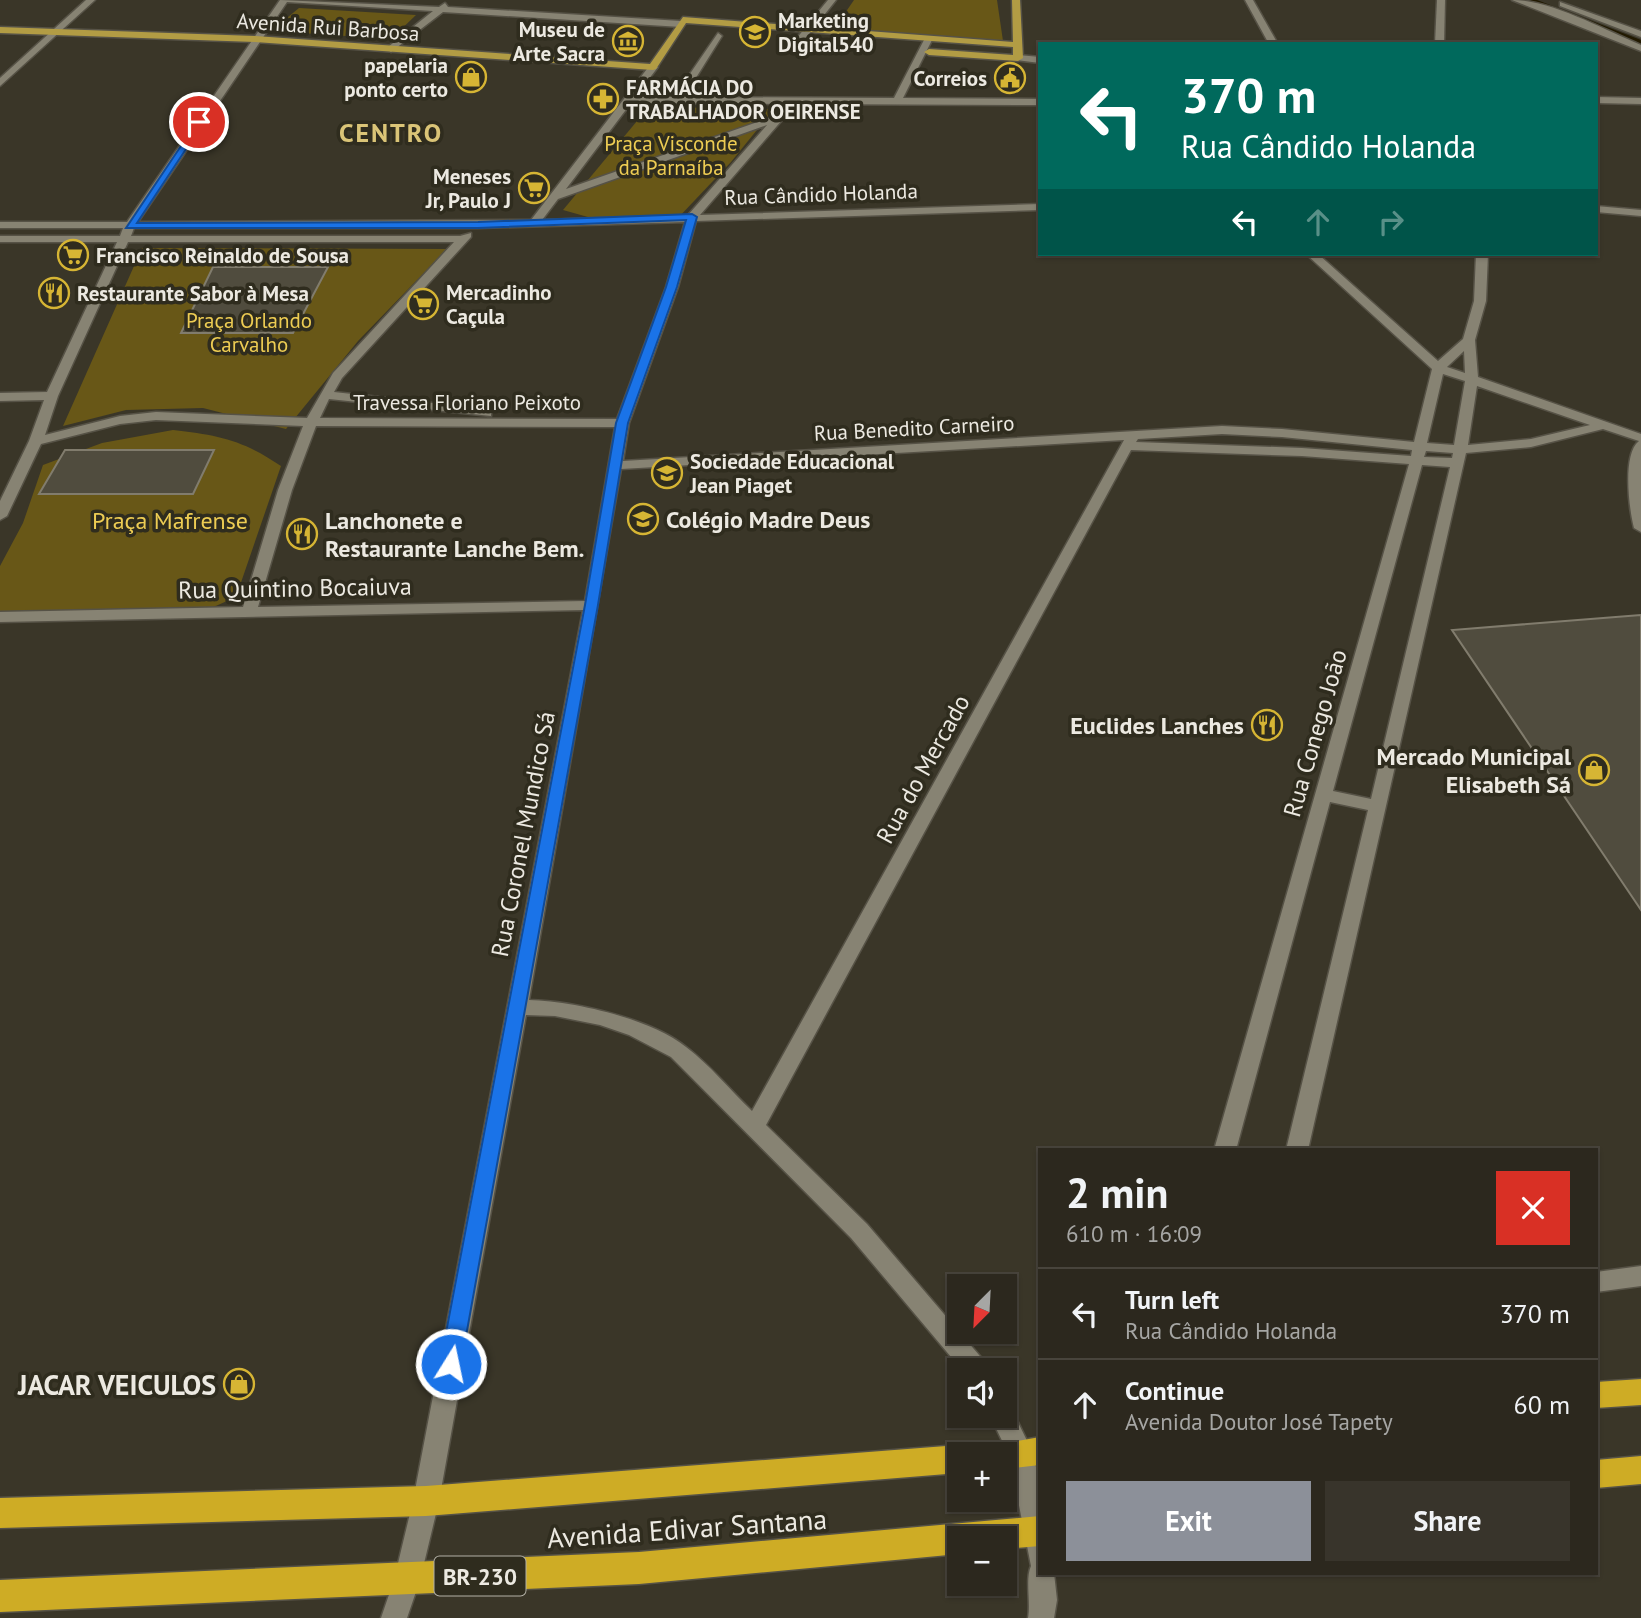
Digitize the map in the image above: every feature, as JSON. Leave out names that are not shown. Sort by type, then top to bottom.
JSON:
[{"type":"highway","points":[[1598,1395],[1641,1392]]},
{"type":"highway","name":"Avenida Edivar Santana","points":[[0,1513],[426,1501],[947,1460]]},
{"type":"highway","points":[[1598,1474],[1641,1470]]},
{"type":"highway","name":"Avenida Edivar Santana","points":[[0,1596],[639,1569],[947,1539]]},
{"type":"highway","name":"Avenida Edivar Santana","points":[[1017,1539],[1038,1540]]},
{"type":"main road","points":[[909,50],[1018,58],[1016,0]]},
{"type":"main road","name":"Avenida Rui Barbosa","points":[[0,22],[67,22],[258,35],[391,49],[653,67]]},
{"type":"main road","points":[[653,67],[681,28],[702,23],[1017,45]]},
{"type":"main road","name":"Avenida Rui Barbosa","points":[[0,30],[258,35],[661,56]]},
{"type":"main road","points":[[713,36],[731,37]]},
{"type":"main road","points":[[785,41],[813,43]]},
{"type":"street","points":[[1,78],[16,69],[91,0]]},
{"type":"street","points":[[0,516],[128,232],[258,35],[286,0],[681,28]]},
{"type":"street","points":[[410,0],[451,1],[681,28]]},
{"type":"street","points":[[799,41],[832,0]]},
{"type":"street","points":[[1249,0],[1273,42]]},
{"type":"street","points":[[1438,42],[1441,0]]},
{"type":"street","points":[[1516,0],[1543,8],[1641,48]]},
{"type":"street","points":[[1552,0],[1641,34]]},
{"type":"street","points":[[391,49],[451,1]]},
{"type":"street","points":[[678,99],[713,36]]},
{"type":"street","points":[[897,101],[928,40]]},
{"type":"street","points":[[1018,58],[1038,60]]},
{"type":"street","points":[[535,222],[653,67]]},
{"type":"street","points":[[628,100],[1038,102]]},
{"type":"street","points":[[1598,100],[1641,101]]},
{"type":"street","name":"Rua Coronel Mundico Sá","points":[[394,1618],[407,1580],[426,1501],[592,605],[622,423],[672,287],[692,217],[793,101]]},
{"type":"street","points":[[553,197],[781,117]]},
{"type":"street","name":"Rua Cândido Holanda","points":[[128,232],[478,225],[1038,207]]},
{"type":"street","points":[[1598,209],[1641,212]]},
{"type":"street","points":[[0,225],[128,232],[463,239]]},
{"type":"street","points":[[249,612],[300,450],[325,395],[337,376],[478,225]]},
{"type":"street","points":[[0,239],[128,232]]},
{"type":"street","points":[[1314,256],[1438,368],[1641,438]]},
{"type":"street","points":[[1297,1148],[1459,456],[1471,381],[1469,340],[1480,301],[1482,256]]},
{"type":"street","points":[[1438,368],[1469,340]]},
{"type":"street","name":"Rua Conego João","points":[[1226,1148],[1418,453],[1438,368]]},
{"type":"street","points":[[325,395],[573,423]]},
{"type":"street","points":[[0,397],[52,396]]},
{"type":"street","points":[[36,441],[120,420],[156,416],[313,422]]},
{"type":"street","name":"Travessa Floriano Peixoto","points":[[313,422],[622,423]]},
{"type":"street","name":"Rua Benedito Carneiro","points":[[616,465],[1088,440],[1459,456],[1551,439],[1601,426]]},
{"type":"street","name":"Rua do Mercado","points":[[754,1126],[1131,440]]},
{"type":"street","points":[[1641,445],[1634,473],[1635,508],[1641,528]]},
{"type":"street","name":"Rua Quintino Bocaiuva","points":[[0,617],[592,605]]},
{"type":"street","points":[[1324,795],[1378,806]]},
{"type":"street","points":[[516,1007],[555,1008],[602,1017],[678,1051],[859,1231],[967,1358]]},
{"type":"street","points":[[1598,1282],[1641,1276]]},
{"type":"street","points":[[1008,1428],[1022,1453],[1038,1535]]},
{"type":"street","points":[[1041,1575],[1044,1600],[1041,1618]]},
{"type":"green space","points":[[854,0],[997,0],[1003,41],[832,32]]},
{"type":"green space","points":[[299,8],[416,15],[391,39],[271,31]]},
{"type":"green space","name":"Praça Visconde da Parnaíba","points":[[647,109],[774,109],[731,162],[677,219],[595,219],[563,210]]},
{"type":"green space","name":"Praça Orlando Carvalho","points":[[142,248],[447,249],[358,341],[286,429],[203,408],[126,410],[63,426]]},
{"type":"green space","name":"Praça Mafrense","points":[[173,430],[230,440],[281,466],[236,597],[209,609],[0,611],[0,566],[23,523],[43,465],[102,443]]},
{"type":"building","points":[[213,267],[328,267],[293,333],[181,333]]},
{"type":"building","points":[[65,450],[214,450],[193,494],[39,494]]},
{"type":"building","name":"Mercado Municipal Elisabeth Sá","points":[[1641,615],[1641,910],[1452,630]]},
{"type":"waterway","points":[[1532,0],[1641,42]]},
{"type":"place","name":"Marketing Digital540","points":[[755,32]]},
{"type":"place","name":"Museu de Arte Sacra","points":[[628,41]]},
{"type":"place","name":"papelaria ponto certo","points":[[471,77]]},
{"type":"place","name":"Correios","points":[[1010,78]]},
{"type":"place","name":"FARMÁCIA DO TRABALHADOR OEIRENSE","points":[[603,99]]},
{"type":"place","name":"Meneses Jr, Paulo J","points":[[534,188]]},
{"type":"place","name":"Francisco Reinaldo de Sousa","points":[[73,255]]},
{"type":"place","name":"Restaurante Sabor à Mesa","points":[[54,293]]},
{"type":"place","name":"Mercadinho Caçula","points":[[423,304]]},
{"type":"place","name":"Sociedade Educacional Jean Piaget","points":[[667,473]]},
{"type":"place","name":"Colégio Madre Deus","points":[[643,519]]},
{"type":"place","name":"Lanchonete e Restaurante Lanche Bem.","points":[[302,534]]},
{"type":"place","name":"Euclides Lanches","points":[[1267,725]]},
{"type":"place","name":"Mercado Municipal Elisabeth Sá","points":[[1594,770]]},
{"type":"place","name":"JACAR VEICULOS","points":[[239,1384]]},
{"type":"district","name":"CENTRO","points":[[391,132]]},
{"type":"route","points":[[199,122],[130,226],[478,225],[692,217],[672,287],[622,423],[592,605],[451,1364]]}]
